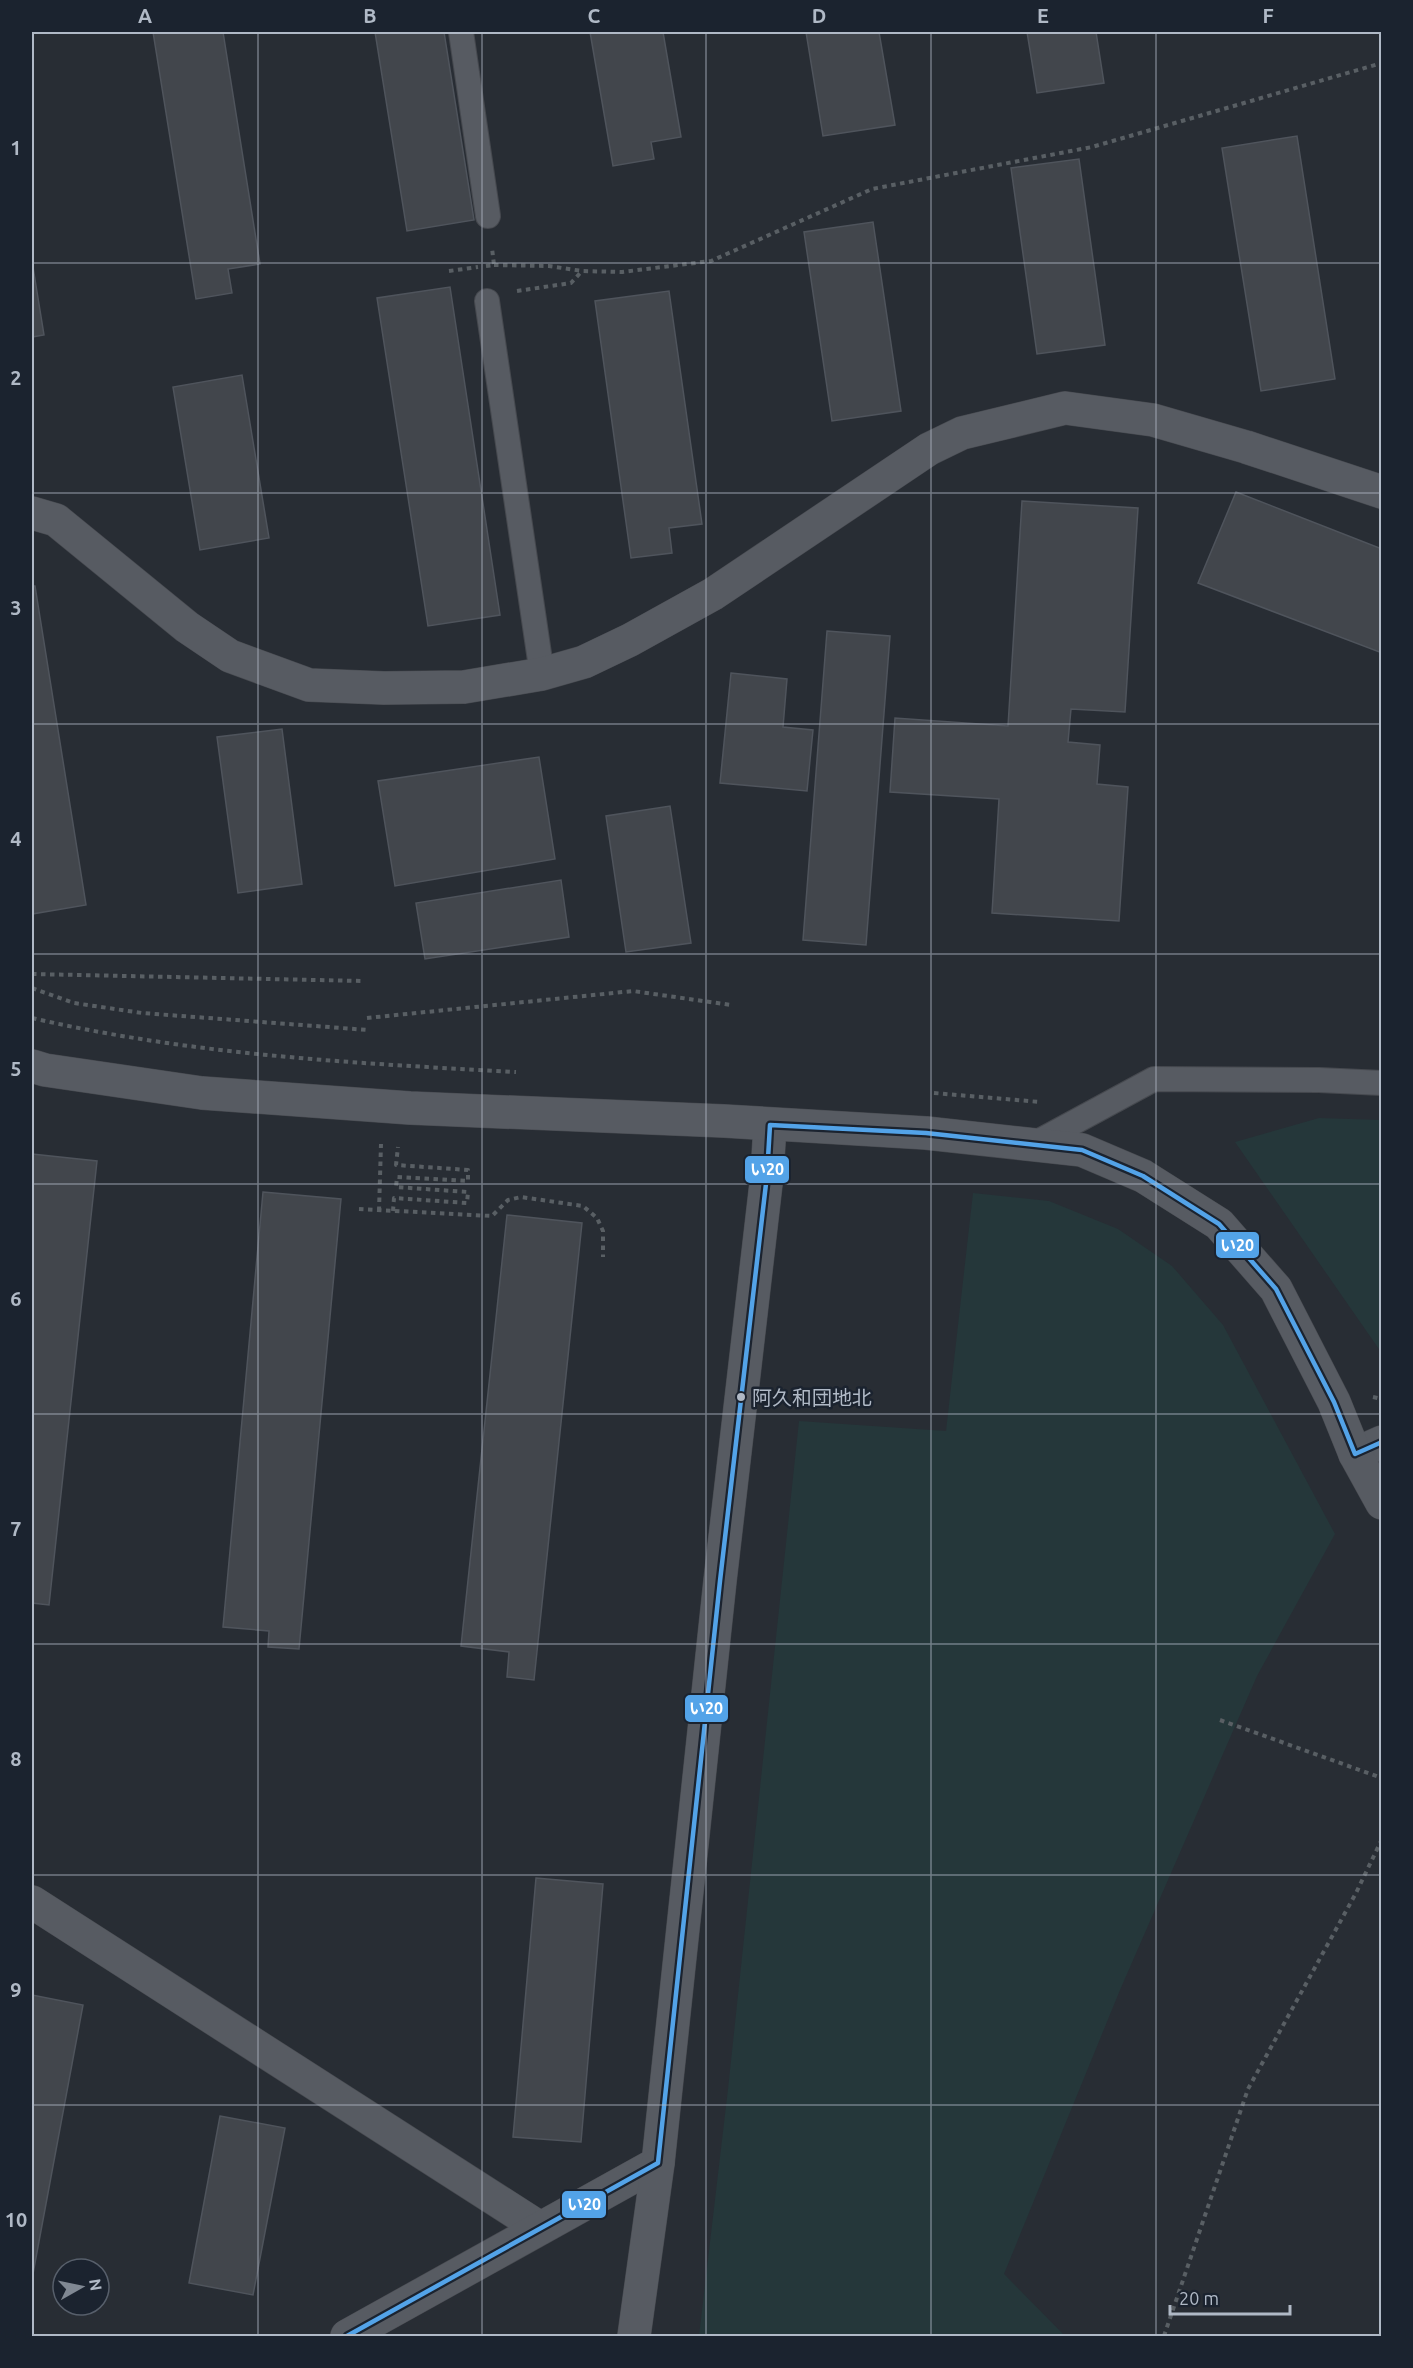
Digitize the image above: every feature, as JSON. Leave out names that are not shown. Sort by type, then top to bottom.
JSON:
[{"type":"street","points":[[32,513],[56,520],[187,627],[230,656],[309,685],[384,688],[464,687],[542,674],[584,662],[630,640],[713,594],[929,449],[962,433],[1065,408],[1153,420],[1246,447],[1382,492]]},
{"type":"street","points":[[32,1066],[45,1070],[202,1093],[410,1108],[926,1133],[1082,1150],[1143,1176],[1219,1224],[1276,1289],[1334,1402],[1368,1448],[1382,1503]]},
{"type":"street","points":[[634,2337],[658,2163],[720,1581],[767,1175],[770,1125]]},
{"type":"street","points":[[32,1902],[540,2228]]},
{"type":"street","points":[[347,2337],[658,2163]]},
{"type":"lane","points":[[461,32],[488,216]]},
{"type":"lane","points":[[487,301],[542,674]]},
{"type":"lane","points":[[1034,1144],[1154,1079],[1318,1080],[1382,1083]]},
{"type":"path","points":[[449,270],[494,265],[549,266],[582,271],[622,272],[711,261],[872,189],[1092,147],[1382,63]]},
{"type":"path","points":[[491,241],[494,265]]},
{"type":"path","points":[[32,974],[363,981]]},
{"type":"path","points":[[32,988],[74,1003],[142,1013],[368,1030]]},
{"type":"path","points":[[367,1018],[633,991],[731,1005]]},
{"type":"path","points":[[379,1210],[381,1144]]},
{"type":"path","points":[[393,1211],[394,1198],[467,1203],[468,1192],[396,1187],[397,1177],[468,1181],[468,1170],[396,1165],[398,1147]]},
{"type":"path","points":[[358,1209],[492,1216],[508,1200],[521,1197],[583,1206],[597,1218],[603,1230],[603,1257]]},
{"type":"path","points":[[1220,1720],[1382,1778]]},
{"type":"path","points":[[1164,2337],[1248,2089],[1356,1893],[1382,1839]]},
{"type":"shaded area","points":[[1319,1118],[1381,1120],[1381,1352],[1235,1142]]},
{"type":"shaded area","points":[[973,1193],[1049,1201],[1118,1229],[1172,1266],[1223,1325],[1335,1534],[1257,1676],[1120,1990],[1004,2274],[1065,2336],[699,2336],[728,2089],[799,1421],[946,1431]]},
{"type":"building","points":[[153,32],[223,32],[260,264],[228,269],[232,293],[196,299]]},
{"type":"building","points":[[375,32],[444,32],[474,220],[407,231]]},
{"type":"building","points":[[590,32],[663,32],[681,137],[651,142],[654,159],[613,166]]},
{"type":"building","points":[[806,32],[879,32],[895,125],[823,136]]},
{"type":"building","points":[[1027,32],[1096,32],[1104,83],[1037,93]]},
{"type":"building","points":[[1297,136],[1335,379],[1261,391],[1222,148]]},
{"type":"building","points":[[1079,159],[1105,345],[1037,354],[1011,168]]},
{"type":"building","points":[[873,222],[901,411],[832,421],[804,232]]},
{"type":"building","points":[[32,261],[44,335],[32,337]]},
{"type":"building","points":[[450,287],[500,615],[428,626],[377,298]]},
{"type":"building","points":[[669,291],[702,524],[669,528],[672,553],[631,558],[595,301]]},
{"type":"building","points":[[242,375],[269,538],[200,550],[173,387]]},
{"type":"building","points":[[1236,492],[1382,549],[1382,653],[1198,583]]},
{"type":"building","points":[[1022,501],[1138,508],[1125,712],[1071,709],[1068,742],[1100,745],[1097,784],[1128,787],[1119,921],[992,913],[999,799],[890,792],[895,718],[1008,726]]},
{"type":"building","points":[[32,586],[35,586],[86,905],[32,914]]},
{"type":"building","points":[[827,631],[890,636],[866,945],[803,940]]},
{"type":"building","points":[[731,673],[787,679],[783,727],[813,730],[807,791],[720,783]]},
{"type":"building","points":[[282,729],[302,884],[238,893],[217,737]]},
{"type":"building","points":[[539,757],[555,859],[395,886],[378,781]]},
{"type":"building","points":[[670,806],[691,943],[626,952],[606,816]]},
{"type":"building","points":[[561,880],[569,937],[425,959],[416,903]]},
{"type":"building","points":[[32,1154],[97,1161],[49,1605],[32,1603]]},
{"type":"building","points":[[263,1192],[341,1199],[299,1649],[268,1647],[269,1631],[223,1627]]},
{"type":"building","points":[[507,1215],[582,1223],[534,1680],[507,1677],[509,1652],[461,1646]]},
{"type":"building","points":[[536,1878],[603,1884],[581,2142],[513,2137]]},
{"type":"building","points":[[32,1995],[83,2005],[32,2279]]},
{"type":"building","points":[[220,2116],[285,2128],[253,2295],[189,2283]]},
{"type":"transit line","name":"い20","points":[[347,2336],[658,2163],[720,1581],[767,1175],[770,1125],[926,1133],[1082,1150],[1143,1176],[1219,1224],[1276,1289],[1334,1402],[1355,1454],[1382,1442]]},
{"type":"place","name":"阿久和団地北","points":[[741,1397]]}]
